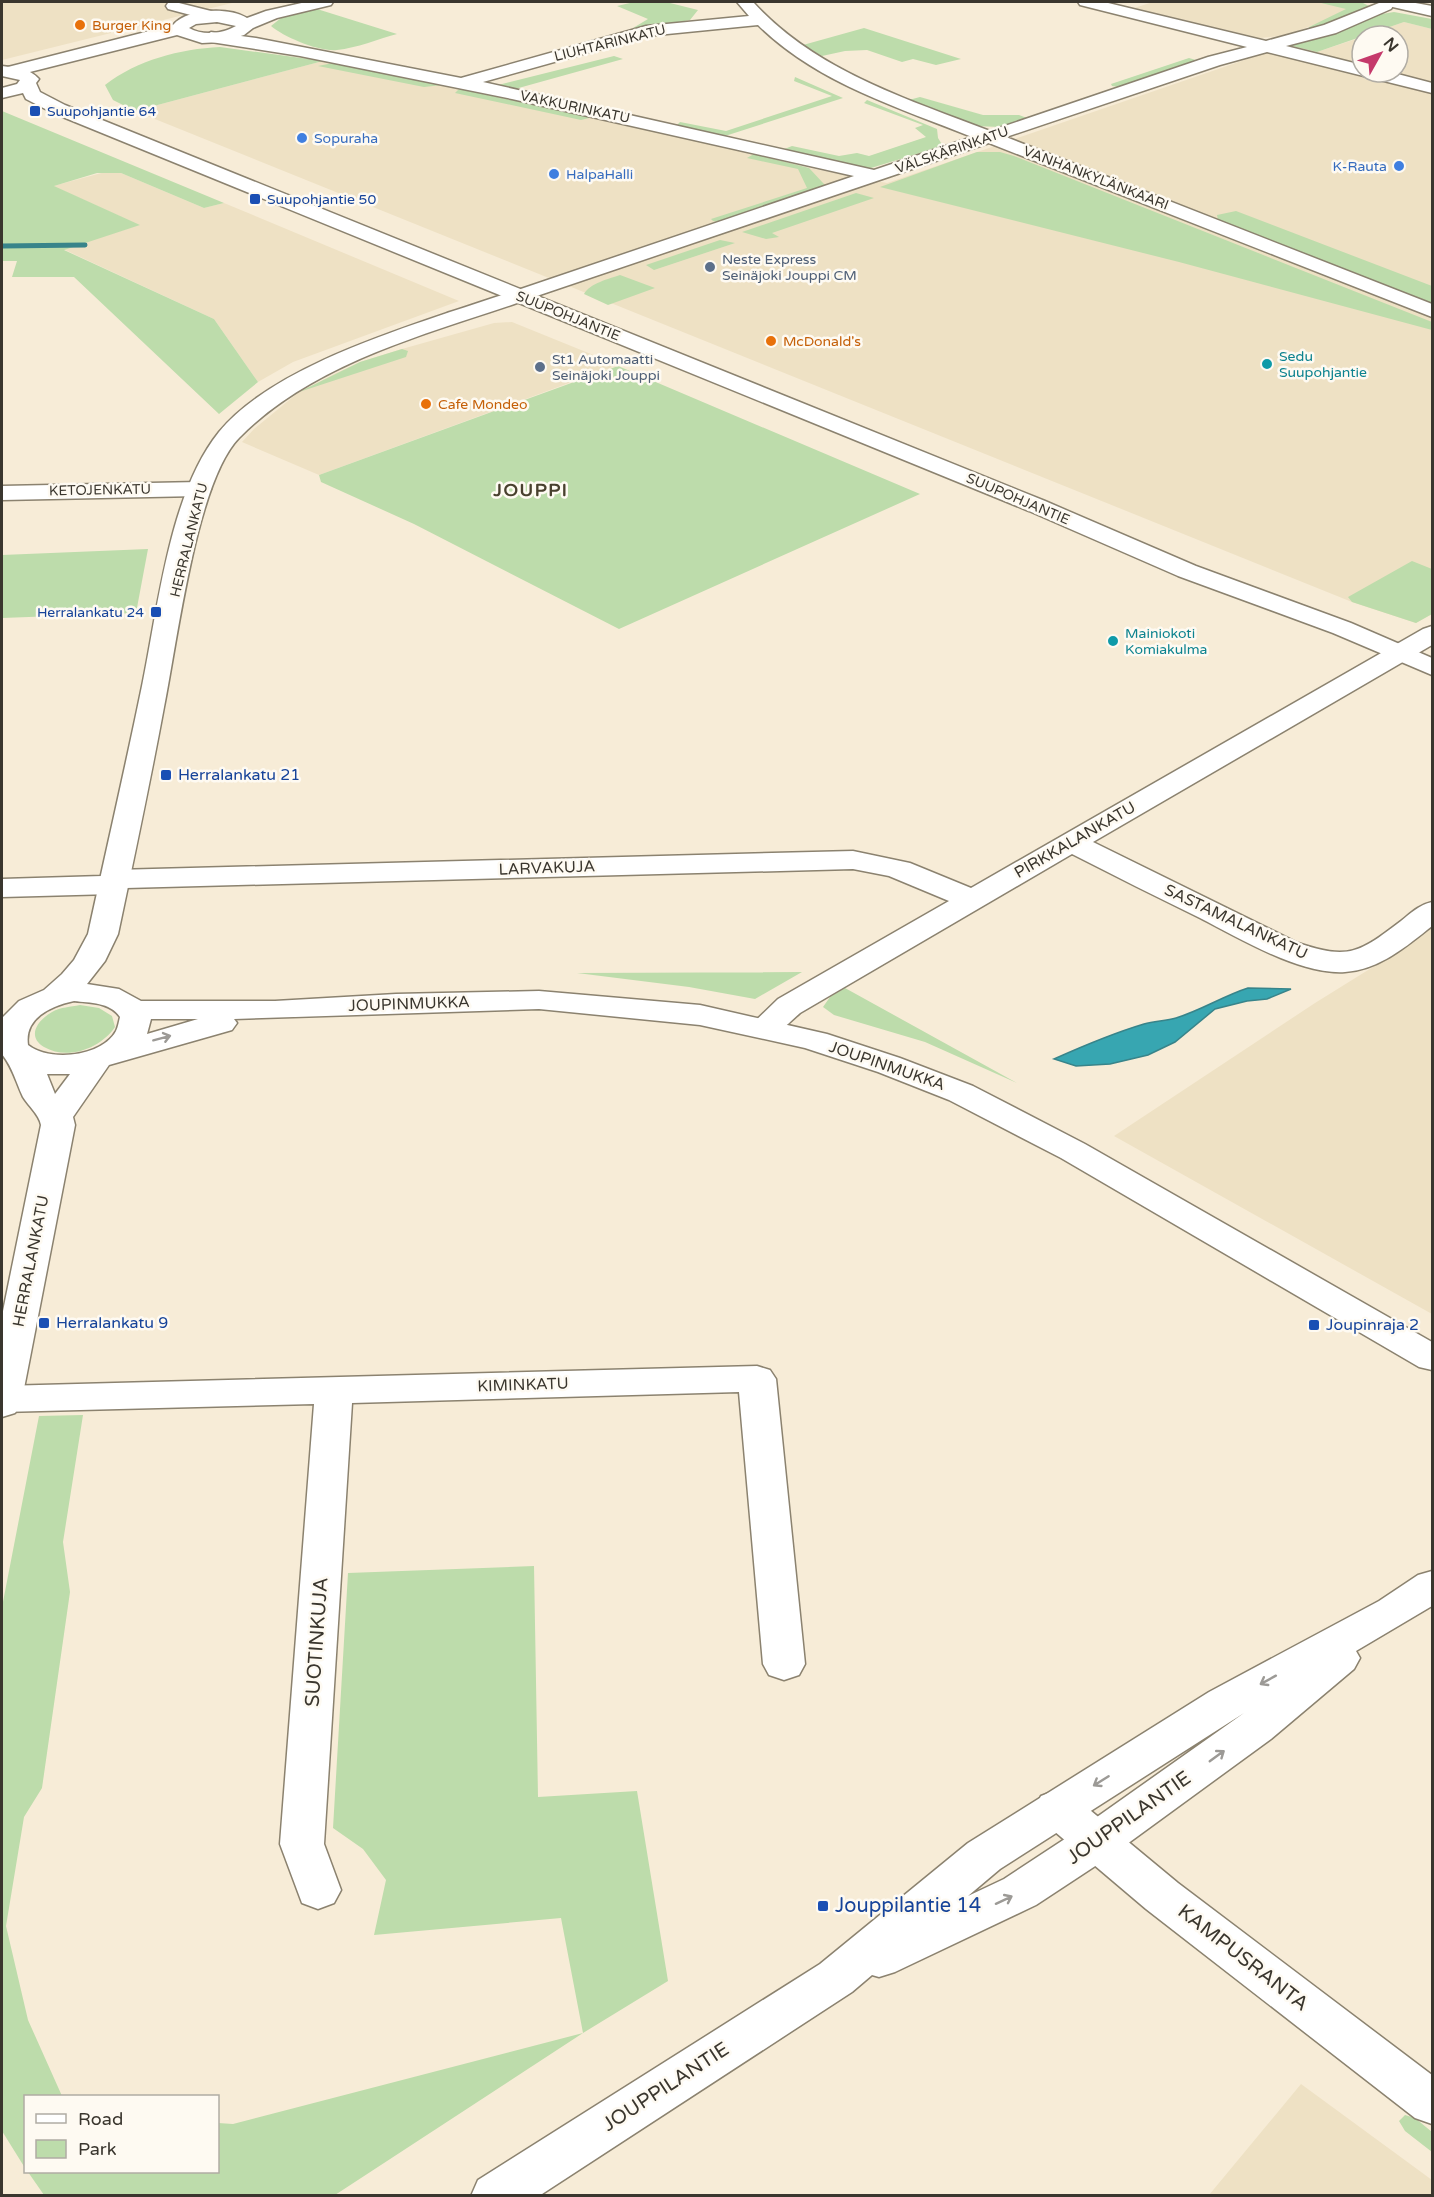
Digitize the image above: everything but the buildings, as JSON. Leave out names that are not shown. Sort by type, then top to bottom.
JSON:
[{"type":"street","points":[[2,94],[63,67],[163,41],[222,17],[299,2]]},
{"type":"street","points":[[6,71],[192,31],[230,35],[272,14],[324,2]]},
{"type":"street","name":"VANHANKYLÄNKAARI","points":[[745,2],[760,20],[793,48],[842,77],[892,100],[1021,148],[1432,311]]},
{"type":"street","points":[[1086,2],[1350,67]]},
{"type":"street","points":[[171,4],[240,20],[244,28],[272,44]]},
{"type":"street","points":[[171,4],[192,31],[272,44]]},
{"type":"street","points":[[1387,4],[1432,11]]},
{"type":"street","name":"VÄLSKÄRINKATU","points":[[519,296],[1202,64],[1330,29],[1387,4]]},
{"type":"street","name":"LIUHTARINKATU","points":[[463,83],[646,31],[760,20]]},
{"type":"street","name":"VAKKURINKATU","points":[[272,44],[651,123],[877,176]]},
{"type":"street","points":[[6,71],[22,74],[29,82]]},
{"type":"street","name":"SUUPOHJANTIE","points":[[29,82],[32,94],[48,104],[1037,506],[1187,571],[1322,639],[1432,667]]},
{"type":"street","points":[[1410,82],[1432,88]]},
{"type":"street","name":"SUUPOHJANTIE","points":[[2,94],[48,104]]},
{"type":"street","name":"HERRALANKATU","points":[[12,1046],[8,1034],[15,1019],[31,1005],[52,996],[77,979],[93,958],[102,934],[181,561],[200,489],[214,456],[228,436],[274,397],[309,377],[356,355],[519,296]]},
{"type":"street","name":"KETOJENKATU","points":[[2,493],[200,489]]},
{"type":"street","name":"PIRKKALANKATU","points":[[764,1028],[789,1006],[1432,634]]},
{"type":"street","name":"SUUPOHJANTIE","points":[[1389,657],[1432,685]]},
{"type":"street","name":"SASTAMALANKATU","points":[[1070,842],[1287,950],[1317,960],[1347,963],[1366,956],[1388,944],[1432,911]]},
{"type":"street","name":"LARVAKUJA","points":[[2,888],[114,882],[853,860],[882,863],[903,869],[971,900]]},
{"type":"street","points":[[12,1046],[40,1097],[56,1117],[102,1057],[130,1038],[135,1029],[136,1019],[102,934]]},
{"type":"street","points":[[2,1006],[82,992],[105,994],[131,1007]]},
{"type":"street","name":"JOUPINMUKKA","points":[[131,1007],[275,1010],[396,1003],[539,1000],[700,1015],[816,1041],[961,1093],[1091,1161],[1432,1358]]},
{"type":"street","name":"JOUPINMUKKA","points":[[12,1046],[39,1063],[58,1065],[102,1057],[181,1033],[275,1010]]},
{"type":"street","name":"HERRALANKATU","points":[[2,1401],[58,1125],[56,1117]]},
{"type":"street","name":"KIMINKATU","points":[[2,1401],[757,1379],[784,1664]]},
{"type":"street","name":"SUOTINKUJA","points":[[318,1890],[302,1845],[334,1390]]},
{"type":"street","name":"JOUPPILANTIE","points":[[496,2196],[837,1978],[984,1856],[1057,1808],[1224,1704],[1393,1612],[1432,1586]]},
{"type":"street","name":"JOUPPILANTIE","points":[[837,1978],[1020,1892],[1096,1842],[1256,1727],[1393,1612]]},
{"type":"street","name":"KAMPUSRANTA","points":[[1057,1808],[1162,1896],[1432,2103]]},
{"type":"shaded area","points":[[2,2],[236,2],[2,60]]},
{"type":"shaded area","points":[[1153,2],[1326,2],[1355,9],[1287,35],[1260,38],[1134,8]]},
{"type":"shaded area","points":[[1404,22],[1432,29],[1432,614],[1416,623],[1352,602],[135,111],[323,61],[641,127],[809,168],[887,183],[1288,45],[1317,52],[1350,41],[1350,84],[1410,84],[1410,24],[1398,24]]},
{"type":"shaded area","points":[[109,171],[121,173],[204,208],[224,203],[459,301],[293,362],[258,382],[214,319],[63,249],[139,225],[53,186]]},
{"type":"shaded area","points":[[512,322],[618,365],[319,475],[242,442],[254,429],[299,392],[360,362],[494,323]]},
{"type":"shaded area","points":[[1432,926],[1432,1314],[1114,1136],[1381,962]]},
{"type":"shaded area","points":[[1301,2084],[1432,2180],[1432,2195],[1209,2195]]},
{"type":"green space","points":[[628,2],[666,2],[698,10],[690,20],[634,30],[633,28],[648,19],[617,6],[630,3]]},
{"type":"green space","points":[[1317,2],[1361,2],[1369,6],[1366,11],[1309,31],[1309,27],[1346,9]]},
{"type":"green space","points":[[317,9],[397,34],[352,47],[330,50],[302,43],[271,26],[281,18]]},
{"type":"green space","points":[[1394,12],[1432,19],[1432,29],[1404,22],[1356,24]]},
{"type":"green space","points":[[1350,26],[1350,41],[1317,52],[1288,45]]},
{"type":"green space","points":[[864,28],[961,59],[936,65],[913,59],[902,62],[867,50],[845,51],[822,56],[803,45]]},
{"type":"green space","points":[[220,47],[323,61],[135,111],[113,100],[105,85],[117,76],[160,57],[190,50]]},
{"type":"green space","points":[[614,56],[623,59],[515,89],[498,85]]},
{"type":"green space","points":[[1189,58],[1199,61],[1119,87],[1111,84]]},
{"type":"green space","points":[[333,63],[442,85],[424,87],[318,66]]},
{"type":"green space","points":[[795,77],[843,98],[725,136],[677,125],[680,122],[726,131],[832,96],[794,81]]},
{"type":"green space","points":[[459,89],[593,117],[581,120],[455,93]]},
{"type":"green space","points":[[920,97],[983,115],[1019,115],[1027,118],[1000,127],[974,126],[905,101]]},
{"type":"green space","points":[[867,100],[937,129],[938,138],[943,146],[871,168],[855,167],[782,150],[792,146],[839,156],[857,153],[869,156],[926,137],[915,128],[923,125],[864,103]]},
{"type":"green space","points":[[2,111],[224,203],[204,208],[121,173],[97,173],[54,186],[140,225],[64,250],[214,319],[258,382],[219,414],[74,277],[12,277],[17,261],[2,261]]},
{"type":"green space","points":[[977,152],[1000,152],[1014,156],[1432,322],[1432,330],[1179,262],[880,187]]},
{"type":"green space","points":[[754,154],[809,168],[824,184],[829,186],[718,222],[713,221],[711,219],[807,188],[798,169],[747,158]]},
{"type":"green space","points":[[856,193],[874,198],[772,233],[779,237],[766,239],[742,232]]},
{"type":"green space","points":[[1236,211],[1432,286],[1432,303],[1218,220],[1217,215]]},
{"type":"green space","points":[[720,240],[735,243],[654,270],[646,265]]},
{"type":"green space","points":[[620,275],[655,288],[608,305],[584,294],[595,284]]},
{"type":"green space","points":[[402,349],[408,351],[406,357],[299,392],[360,362]]},
{"type":"green space","points":[[618,366],[920,494],[619,629],[414,524],[321,482],[319,475]]},
{"type":"green space","points":[[148,549],[136,613],[2,618],[2,555]]},
{"type":"green space","points":[[1412,561],[1432,569],[1432,614],[1416,623],[1352,602],[1348,597]]},
{"type":"green space","points":[[802,972],[755,999],[689,987],[577,973]]},
{"type":"green space","points":[[845,988],[1017,1083],[925,1042],[834,1015],[823,1007],[830,997]]},
{"type":"green space","points":[[80,1005],[99,1008],[112,1016],[115,1027],[101,1041],[83,1050],[63,1053],[53,1051],[39,1043],[35,1033],[42,1019],[55,1010]]},
{"type":"green space","points":[[83,1415],[63,1542],[70,1592],[42,1788],[24,1817],[6,1926],[28,2020],[62,2095],[24,2095],[24,2166],[2,2131],[2,1607],[39,1416]]},
{"type":"green space","points":[[534,1566],[538,1797],[637,1791],[668,1981],[583,2033],[561,1918],[374,1935],[386,1880],[363,1849],[333,1828],[348,1573]]},
{"type":"green space","points":[[583,2033],[335,2195],[44,2195],[29,2173],[219,2173],[219,2123],[233,2124]]},
{"type":"green space","points":[[1405,2115],[1415,2118],[1432,2132],[1432,2152],[1405,2131],[1399,2121]]},
{"type":"water","points":[[1248,988],[1291,989],[1267,999],[1247,1001],[1215,1009],[1175,1042],[1148,1055],[1110,1064],[1076,1066],[1054,1059],[1148,1023],[1186,1015]]},
{"type":"waterway","points":[[2,246],[85,245]]},
{"type":"place","name":"Burger King","points":[[80,25]]},
{"type":"place","name":"Suupohjantie 64","points":[[35,111]]},
{"type":"place","name":"Sopuraha","points":[[302,138]]},
{"type":"place","name":"K-Rauta","points":[[1399,166]]},
{"type":"place","name":"HalpaHalli","points":[[554,174]]},
{"type":"place","name":"Suupohjantie 50","points":[[255,199]]},
{"type":"place","name":"Neste Express Seinäjoki Jouppi CM","points":[[710,267]]},
{"type":"place","name":"McDonald's","points":[[771,341]]},
{"type":"place","name":"Sedu Suupohjantie","points":[[1267,364]]},
{"type":"place","name":"St1 Automaatti Seinäjoki Jouppi","points":[[540,367]]},
{"type":"place","name":"Cafe Mondeo","points":[[426,404]]},
{"type":"place","name":"Herralankatu 24","points":[[156,612]]},
{"type":"place","name":"Mainiokoti Komiakulma","points":[[1113,641]]},
{"type":"place","name":"Herralankatu 21","points":[[166,775]]},
{"type":"place","name":"Herralankatu 9","points":[[44,1323]]},
{"type":"place","name":"Joupinraja 2","points":[[1314,1325]]},
{"type":"place","name":"Jouppilantie 14","points":[[823,1906]]},
{"type":"district","name":"JOUPPI","points":[[531,490]]}]
